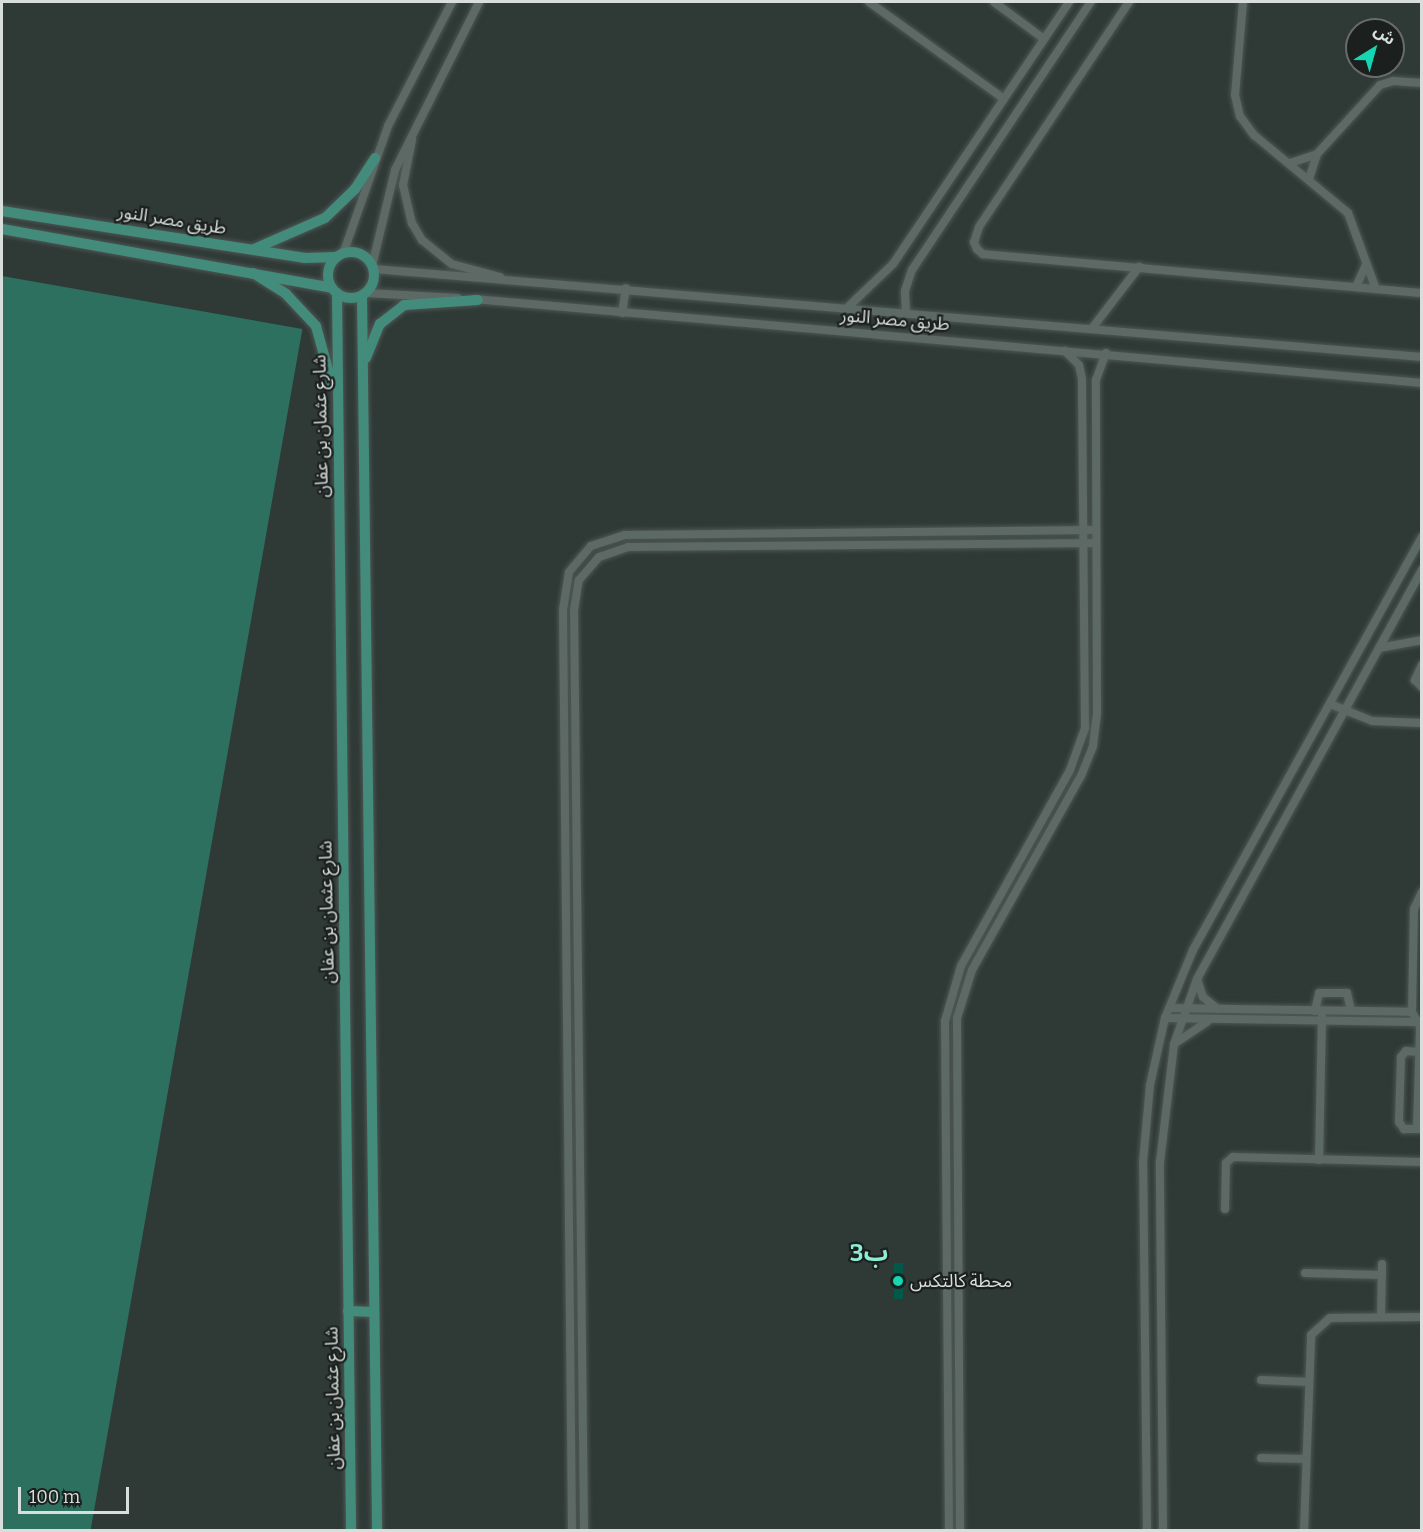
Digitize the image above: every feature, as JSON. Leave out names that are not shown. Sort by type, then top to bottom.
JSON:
[{"type":"main road","points":[[254,249],[325,218],[355,189],[375,158]]},
{"type":"main road","name":"طريق مصر النور","points":[[2,211],[305,258],[340,256]]},
{"type":"main road","name":"طريق مصر النور","points":[[2,229],[250,271],[334,290]]},
{"type":"main road","points":[[364,295],[349,298],[334,290],[328,275],[340,256],[357,253],[373,267],[374,280],[364,295],[363,367],[376,1530]]},
{"type":"main road","points":[[250,271],[286,294],[316,326],[337,409]]},
{"type":"main road","name":"شارع عثمان بن عفان","points":[[334,290],[351,1530]]},
{"type":"main road","points":[[363,367],[375,333],[395,310],[413,303],[478,300]]},
{"type":"main road","points":[[348,1311],[374,1312]]},
{"type":"street","points":[[340,256],[375,158],[452,2]]},
{"type":"street","points":[[373,267],[385,201],[415,126],[479,2]]},
{"type":"street","points":[[869,2],[1004,99]]},
{"type":"street","points":[[994,2],[1044,39]]},
{"type":"street","points":[[848,307],[893,264],[1069,2]]},
{"type":"street","points":[[906,312],[905,291],[912,270],[1091,2]]},
{"type":"street","points":[[1129,2],[974,242],[983,254],[1422,293]]},
{"type":"street","points":[[1243,2],[1237,109],[1254,135],[1309,179],[1353,219],[1366,265],[1376,289]]},
{"type":"street","points":[[1309,179],[1317,154],[1380,85],[1422,83]]},
{"type":"street","points":[[415,126],[403,185],[417,231],[452,264],[511,282]]},
{"type":"street","points":[[1290,163],[1317,154]]},
{"type":"street","points":[[1356,287],[1366,265]]},
{"type":"street","name":"طريق مصر النور","points":[[373,267],[511,282],[626,288],[1422,357]]},
{"type":"street","points":[[1093,327],[1139,267]]},
{"type":"street","points":[[622,313],[626,288]]},
{"type":"street","name":"طريق مصر النور","points":[[364,295],[478,300],[1422,383]]},
{"type":"street","points":[[949,1530],[945,1022],[961,966],[1081,742],[1086,714],[1082,372],[1065,351]]},
{"type":"street","points":[[960,1530],[957,1018],[972,970],[1081,776],[1093,746],[1097,713],[1096,373],[1106,354]]},
{"type":"street","points":[[572,1530],[563,610],[569,572],[591,546],[625,535],[1096,530]]},
{"type":"street","points":[[1147,1530],[1143,1162],[1150,1085],[1165,1018],[1193,950],[1422,537]]},
{"type":"street","points":[[584,1530],[574,610],[579,580],[599,557],[628,547],[1096,543]]},
{"type":"street","points":[[1163,1530],[1160,1162],[1174,1044],[1197,979],[1422,570]]},
{"type":"street","points":[[1379,648],[1422,640]]},
{"type":"street","points":[[1422,664],[1415,680],[1422,687]]},
{"type":"street","points":[[1330,704],[1345,713],[1372,721],[1422,723]]},
{"type":"street","points":[[1419,1052],[1402,1054],[1399,1122],[1404,1128],[1419,1129],[1419,1052],[1419,1027],[1412,1012],[1414,909],[1422,892]]},
{"type":"street","points":[[1197,979],[1203,997],[1218,1009]]},
{"type":"street","points":[[1319,1160],[1322,1021],[1318,994],[1347,993],[1351,1011]]},
{"type":"street","points":[[1169,1008],[1412,1012]]},
{"type":"street","points":[[1165,1018],[1322,1021],[1419,1027]]},
{"type":"street","points":[[1174,1044],[1191,1028],[1214,1019]]},
{"type":"street","points":[[1225,1209],[1229,1158],[1422,1162]]},
{"type":"street","points":[[1381,1317],[1382,1264]]},
{"type":"street","points":[[1305,1273],[1382,1275]]},
{"type":"street","points":[[1304,1530],[1309,1345],[1321,1322],[1340,1316],[1422,1317]]},
{"type":"street","points":[[1261,1380],[1308,1382]]},
{"type":"street","points":[[1262,1458],[1306,1459]]},
{"type":"green space","points":[[2,276],[302,329],[91,1530],[2,1530]]},
{"type":"building","name":"محطة كالتكس","points":[[894,1263],[903,1263],[903,1299],[894,1299]]},
{"type":"place","name":"محطة كالتكس","points":[[898,1281]]},
{"type":"district","name":"ب3","points":[[869,1254]]}]
